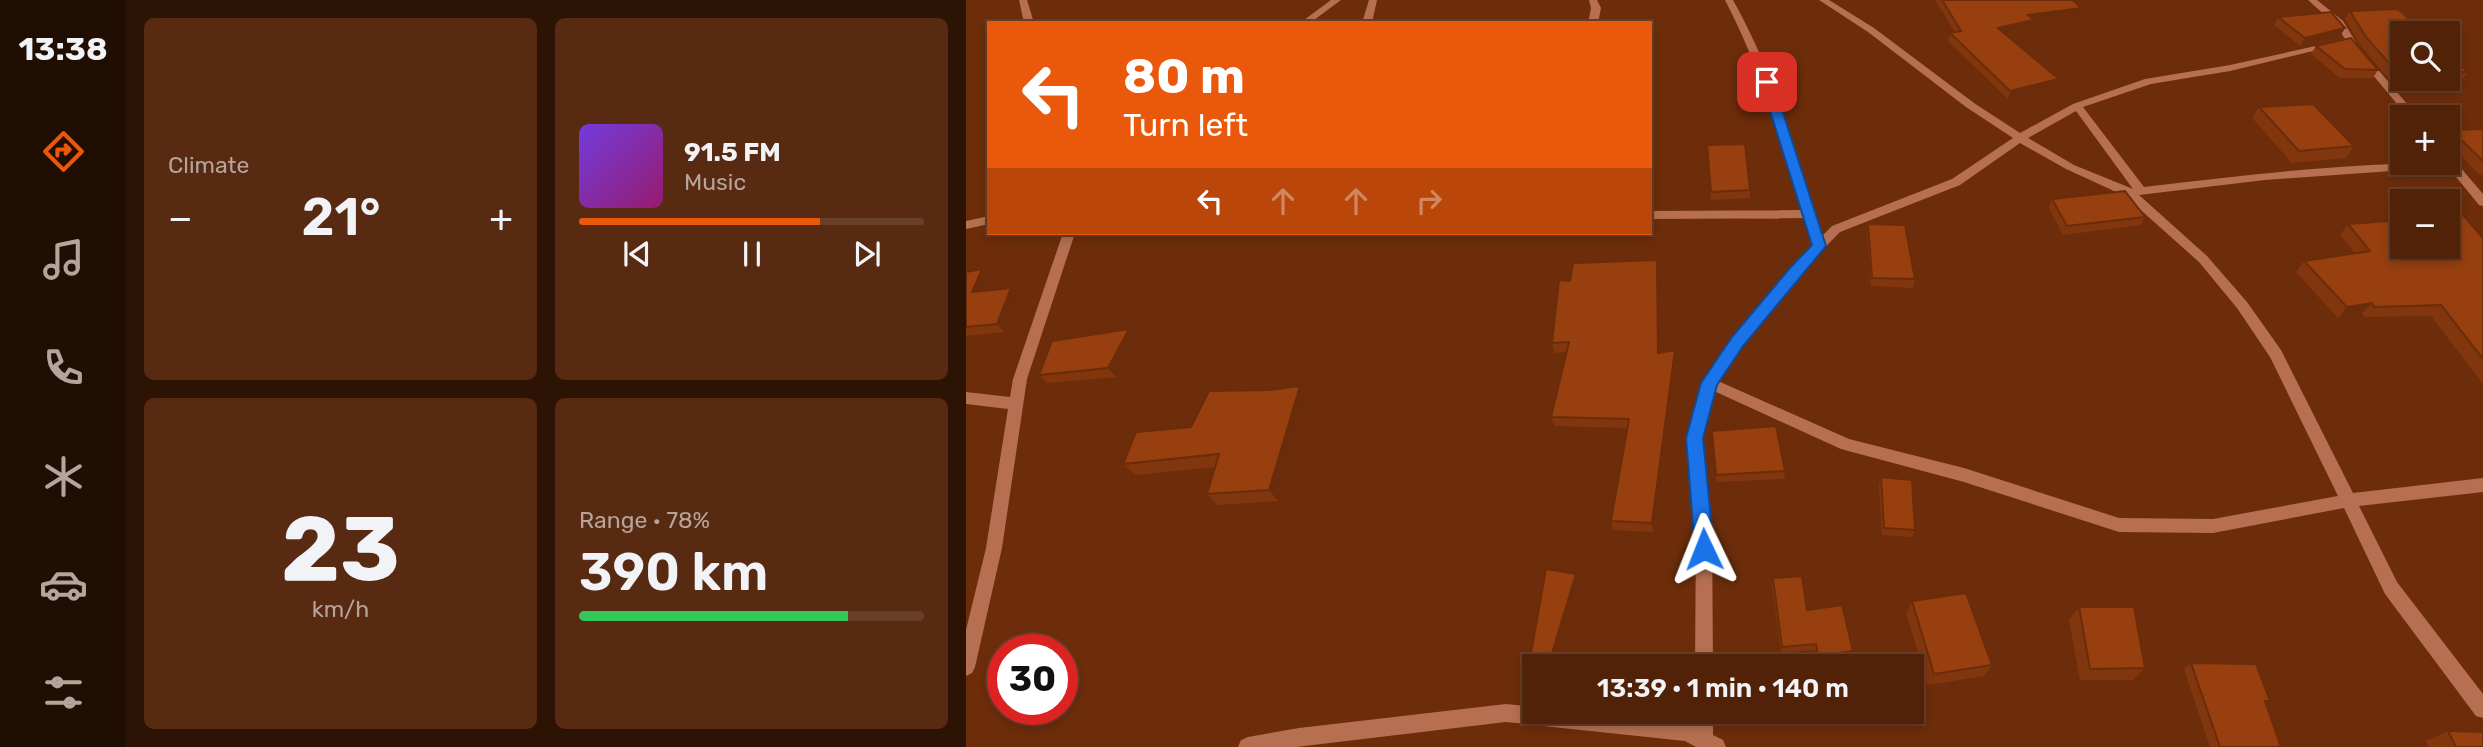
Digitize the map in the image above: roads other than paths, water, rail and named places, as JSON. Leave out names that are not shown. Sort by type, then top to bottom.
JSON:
[{"type":"street","points":[[1023,0],[1028,21]]},
{"type":"street","points":[[1307,21],[1337,0]]},
{"type":"street","points":[[1368,21],[1373,0]]},
{"type":"street","points":[[1593,0],[1596,8],[1593,21]]},
{"type":"street","points":[[1730,0],[1748,35],[1776,106],[1819,246]]},
{"type":"street","points":[[1823,0],[1871,30],[1970,105],[2020,138],[2070,167],[2135,192],[2265,176],[2390,166]]},
{"type":"street","points":[[2312,0],[2340,23],[2356,48],[2403,105]]},
{"type":"street","points":[[1704,654],[1704,525],[1695,438],[1709,383],[1737,342],[1795,271],[1836,229],[1956,182],[2020,138],[2077,106],[2149,81],[2230,68],[2351,39]]},
{"type":"street","points":[[2077,106],[2135,192],[2203,259],[2242,305],[2276,355],[2391,588],[2483,709]]},
{"type":"street","points":[[2460,175],[2483,202]]},
{"type":"street","points":[[1652,215],[1809,214]]},
{"type":"street","points":[[966,225],[987,220]]},
{"type":"street","points":[[966,667],[994,548],[1020,379],[1068,235]]},
{"type":"street","points":[[1709,383],[1846,445],[1964,475],[2119,525],[2213,526],[2346,501],[2483,485]]},
{"type":"street","points":[[966,398],[1017,404]]},
{"type":"street","points":[[1248,747],[1299,737],[1506,713],[1687,732],[1710,744]]},
{"type":"street","points":[[1706,724],[1710,744]]}]
